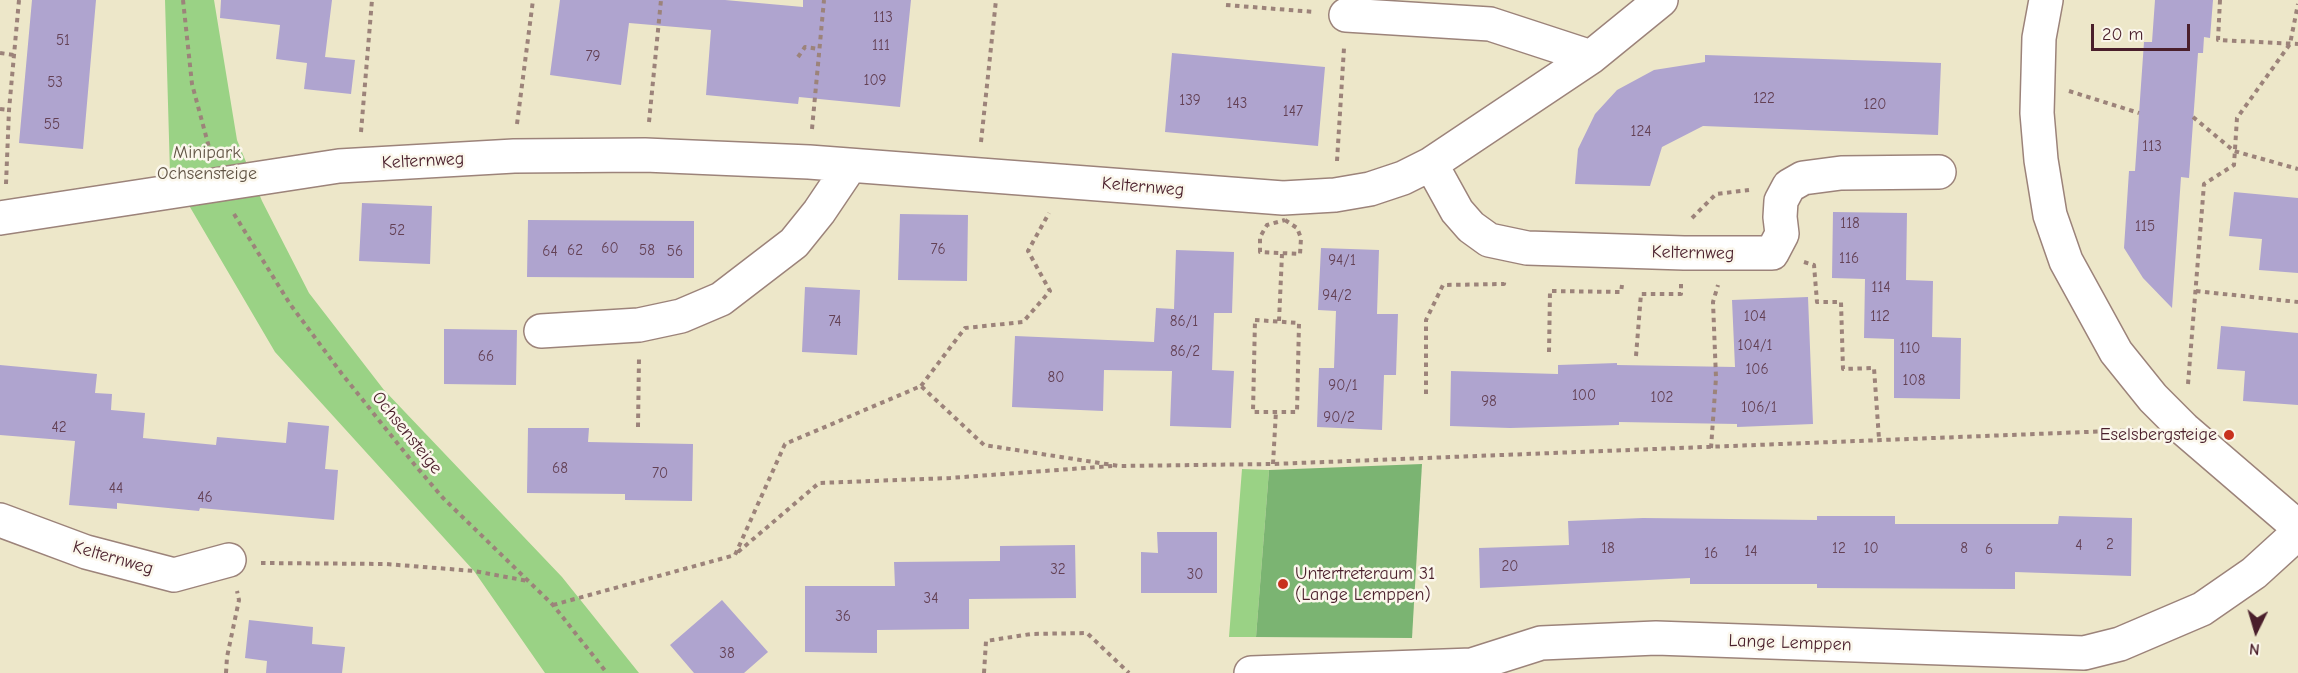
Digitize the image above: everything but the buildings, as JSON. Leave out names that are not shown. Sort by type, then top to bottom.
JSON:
[{"type":"street","name":"Kelternweg","points":[[2,218],[339,166],[514,156],[645,155],[809,162],[1283,198],[1335,195],[1370,189],[1403,178],[1431,164],[1591,57],[1661,0]]},
{"type":"street","points":[[2046,0],[2039,39],[2037,81],[2041,160],[2050,215],[2066,261],[2116,352],[2152,398],[2184,429],[2298,527]]},
{"type":"street","points":[[1346,15],[1490,24],[1591,57]]},
{"type":"street","name":"Kelternweg","points":[[1431,164],[1457,211],[1471,227],[1489,240],[1527,248],[1728,254],[1772,253],[1782,234],[1781,201],[1789,186]]},
{"type":"street","points":[[541,331],[639,325],[681,316],[721,299],[794,243],[819,212],[850,166]]},
{"type":"street","points":[[1789,186],[1803,178],[1821,174],[1939,172]]},
{"type":"street","name":"Kelternweg","points":[[0,519],[86,552],[174,575],[229,560]]},
{"type":"street","name":"Lange Lemppen","points":[[1251,673],[1472,665],[1541,643],[1656,638],[2084,653],[2120,644],[2202,609],[2254,573],[2298,533]]},
{"type":"path","points":[[2,218],[9,110],[20,0]]},
{"type":"path","name":"Ochsensteige","points":[[183,0],[192,84],[219,184],[237,219],[290,304],[342,374],[443,498],[553,605],[607,673]]},
{"type":"path","points":[[367,165],[360,139],[372,0]]},
{"type":"path","points":[[514,156],[533,0]]},
{"type":"path","points":[[645,155],[661,0]]},
{"type":"path","points":[[809,162],[824,0]]},
{"type":"path","points":[[977,174],[996,0]]},
{"type":"path","points":[[2220,0],[2218,40],[2298,44]]},
{"type":"path","points":[[553,605],[735,555],[819,483],[950,478],[1119,466],[1273,464],[2184,429],[2204,184],[2234,165],[2237,118],[2290,44],[2298,4]]},
{"type":"path","points":[[1226,5],[1346,15],[1335,195]]},
{"type":"path","points":[[798,57],[805,47],[819,49]]},
{"type":"path","points":[[0,53],[14,55]]},
{"type":"path","points":[[2037,81],[2139,113]]},
{"type":"path","points":[[0,109],[9,110]]},
{"type":"path","points":[[2193,117],[2234,151],[2298,169]]},
{"type":"path","points":[[1636,356],[1641,294],[1681,294],[1684,253],[1690,221],[1716,194],[1789,186]]},
{"type":"path","points":[[1260,252],[1300,254],[1301,237],[1297,228],[1286,220]]},
{"type":"path","points":[[1426,394],[1426,320],[1443,285],[1504,284],[1509,244]]},
{"type":"path","points":[[735,555],[785,444],[921,386],[965,328],[1023,322],[1050,291],[1028,251]]},
{"type":"path","points":[[1549,352],[1550,291],[1621,292],[1623,251]]},
{"type":"path","points":[[1279,321],[1282,254]]},
{"type":"path","points":[[1711,448],[1716,378],[1713,302],[1728,254]]},
{"type":"path","points":[[1814,265],[1817,302],[1841,302],[1843,369],[1874,368],[1879,439]]},
{"type":"path","points":[[2196,291],[2298,302]]},
{"type":"path","points":[[1255,320],[1299,323],[1297,412],[1276,411],[1253,412],[1255,320]]},
{"type":"path","points":[[638,427],[639,325]]},
{"type":"path","points":[[921,386],[984,445],[1119,466]]},
{"type":"path","points":[[1273,464],[1276,411]]},
{"type":"path","points":[[226,673],[227,657],[239,600],[229,560],[386,564],[474,571],[529,581]]},
{"type":"path","points":[[984,673],[986,641],[1031,634],[1087,633],[1129,673]]},
{"type":"green space","name":"Minipark Ochsensteige","points":[[165,0],[214,0],[237,140],[262,201],[309,293],[384,390],[562,577],[639,673],[545,673],[474,571],[275,352],[170,173]]},
{"type":"green space","points":[[1422,464],[1412,638],[1256,637],[1269,470]]},
{"type":"green space","points":[[1242,469],[1269,470],[1256,637],[1229,637]]},
{"type":"place","name":"Eselsbergsteige","points":[[2229,435]]},
{"type":"place","name":"Untertreteraum 31 (Lange Lemppen)","points":[[1283,584]]}]
